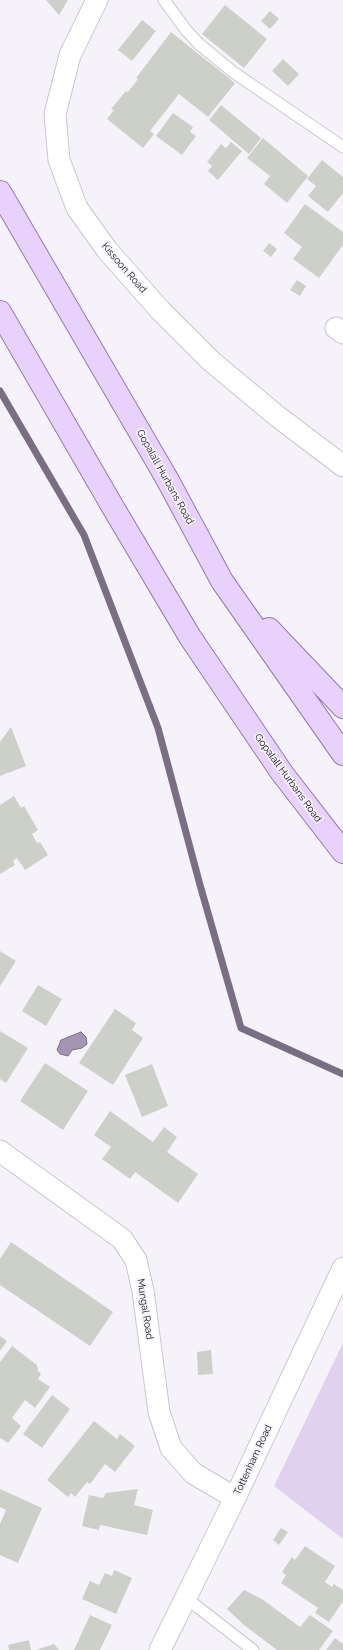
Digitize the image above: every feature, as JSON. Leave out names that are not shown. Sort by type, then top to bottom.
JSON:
[{"type":"main road","name":"Gopalall Hurbans Road","points":[[0,192],[166,477],[222,581],[343,754]]},
{"type":"main road","name":"Gopalall Hurbans Road","points":[[0,312],[190,637],[282,773],[343,852]]},
{"type":"main road","points":[[222,581],[343,707]]},
{"type":"street","name":"Kissoon Road","points":[[96,0],[70,55],[55,114],[59,160],[77,208],[107,250],[160,310],[211,361],[277,416],[343,466]]},
{"type":"street","name":"Mungal Road","points":[[0,1152],[122,1239],[129,1249],[138,1266],[143,1291],[159,1412],[171,1448],[193,1472],[235,1498]]},
{"type":"street","name":"Tottenham Road","points":[[160,1650],[235,1498],[343,1268]]},
{"type":"lane","points":[[164,0],[172,12],[199,44],[234,72],[343,147]]},
{"type":"lane","points":[[186,1598],[253,1650]]},
{"type":"shaded area","points":[[81,1032],[86,1037],[87,1044],[82,1048],[72,1050],[68,1056],[60,1054],[57,1050],[61,1040]]},
{"type":"shaded area","points":[[343,1343],[343,1539],[274,1486]]},
{"type":"building","points":[[46,0],[68,0],[59,15]]},
{"type":"building","points":[[225,5],[267,39],[244,68],[202,34]]},
{"type":"building","points":[[270,11],[279,19],[270,29],[261,21]]},
{"type":"building","points":[[142,20],[156,31],[132,61],[118,50]]},
{"type":"building","points":[[171,32],[235,83],[208,117],[179,94],[150,131],[154,134],[143,148],[107,119],[114,110],[111,109],[126,91],[128,92],[138,79],[136,78]]},
{"type":"building","points":[[283,59],[299,74],[288,86],[272,71]]},
{"type":"building","points":[[221,105],[261,138],[249,154],[209,120]]},
{"type":"building","points":[[173,113],[193,127],[190,132],[196,136],[182,155],[156,136]]},
{"type":"building","points":[[263,138],[308,176],[287,203],[264,184],[270,176],[247,158]]},
{"type":"building","points":[[231,142],[242,151],[218,180],[208,171],[212,166],[207,162],[221,144],[226,148]]},
{"type":"building","points":[[322,160],[343,177],[343,193],[328,212],[308,196],[316,186],[307,179]]},
{"type":"building","points":[[305,204],[343,232],[343,245],[319,278],[293,259],[302,247],[284,233]]},
{"type":"building","points":[[269,243],[277,249],[271,257],[263,251]]},
{"type":"building","points":[[297,280],[306,286],[300,296],[290,290]]},
{"type":"building","points":[[11,727],[26,766],[0,776],[0,742]]},
{"type":"building","points":[[14,796],[21,808],[24,806],[38,830],[32,834],[37,843],[40,842],[48,855],[25,870],[17,858],[13,861],[15,865],[0,874],[0,805]]},
{"type":"building","points":[[0,951],[16,961],[0,986]]},
{"type":"building","points":[[38,985],[62,999],[46,1026],[22,1011]]},
{"type":"building","points":[[115,1009],[136,1023],[132,1030],[143,1038],[113,1085],[79,1063]]},
{"type":"building","points":[[0,1031],[28,1048],[6,1083],[0,1079]]},
{"type":"building","points":[[45,1063],[88,1091],[63,1130],[20,1101]]},
{"type":"building","points":[[152,1064],[168,1106],[142,1117],[125,1075]]},
{"type":"building","points":[[110,1111],[153,1142],[164,1127],[177,1137],[167,1152],[198,1174],[178,1203],[135,1172],[130,1179],[102,1159],[111,1147],[94,1135]]},
{"type":"building","points":[[11,1242],[113,1312],[90,1346],[0,1285],[0,1259]]},
{"type":"building","points":[[0,1336],[7,1341],[0,1351]]},
{"type":"building","points":[[12,1346],[37,1365],[38,1371],[41,1374],[38,1379],[50,1387],[35,1408],[25,1400],[12,1418],[21,1426],[8,1443],[0,1438],[0,1362]]},
{"type":"building","points":[[211,1350],[213,1374],[198,1375],[197,1352]]},
{"type":"building","points":[[52,1395],[70,1409],[42,1448],[23,1434]]},
{"type":"building","points":[[94,1421],[117,1439],[120,1434],[135,1446],[115,1472],[105,1464],[90,1484],[87,1482],[75,1497],[71,1493],[68,1497],[47,1480]]},
{"type":"building","points":[[0,1489],[42,1508],[18,1563],[0,1555],[0,1524],[6,1510],[0,1507]]},
{"type":"building","points":[[138,1489],[134,1505],[153,1510],[147,1535],[100,1525],[99,1530],[82,1526],[89,1495],[103,1498],[106,1493]]},
{"type":"building","points":[[281,1528],[288,1532],[279,1545],[273,1540]]},
{"type":"building","points":[[305,1546],[335,1566],[325,1582],[332,1587],[334,1584],[343,1590],[343,1601],[329,1622],[315,1613],[318,1608],[281,1583],[286,1575],[282,1572],[292,1557],[295,1560]]},
{"type":"building","points":[[114,1570],[132,1578],[116,1614],[82,1599],[90,1581],[99,1585],[105,1573],[112,1576]]},
{"type":"building","points":[[244,1590],[262,1599],[300,1627],[310,1615],[333,1631],[319,1650],[277,1650],[244,1625],[227,1609]]},
{"type":"building","points":[[90,1615],[112,1625],[100,1650],[74,1650]]},
{"type":"building","points":[[335,1638],[343,1644],[343,1650],[326,1650]]},
{"type":"building","points":[[29,1640],[31,1650],[9,1650],[8,1645]]},
{"type":"building","points":[[54,1644],[59,1650],[36,1650]]},
{"type":"waterway","points":[[0,391],[84,535],[158,728],[200,885],[241,1028],[343,1074]]}]
